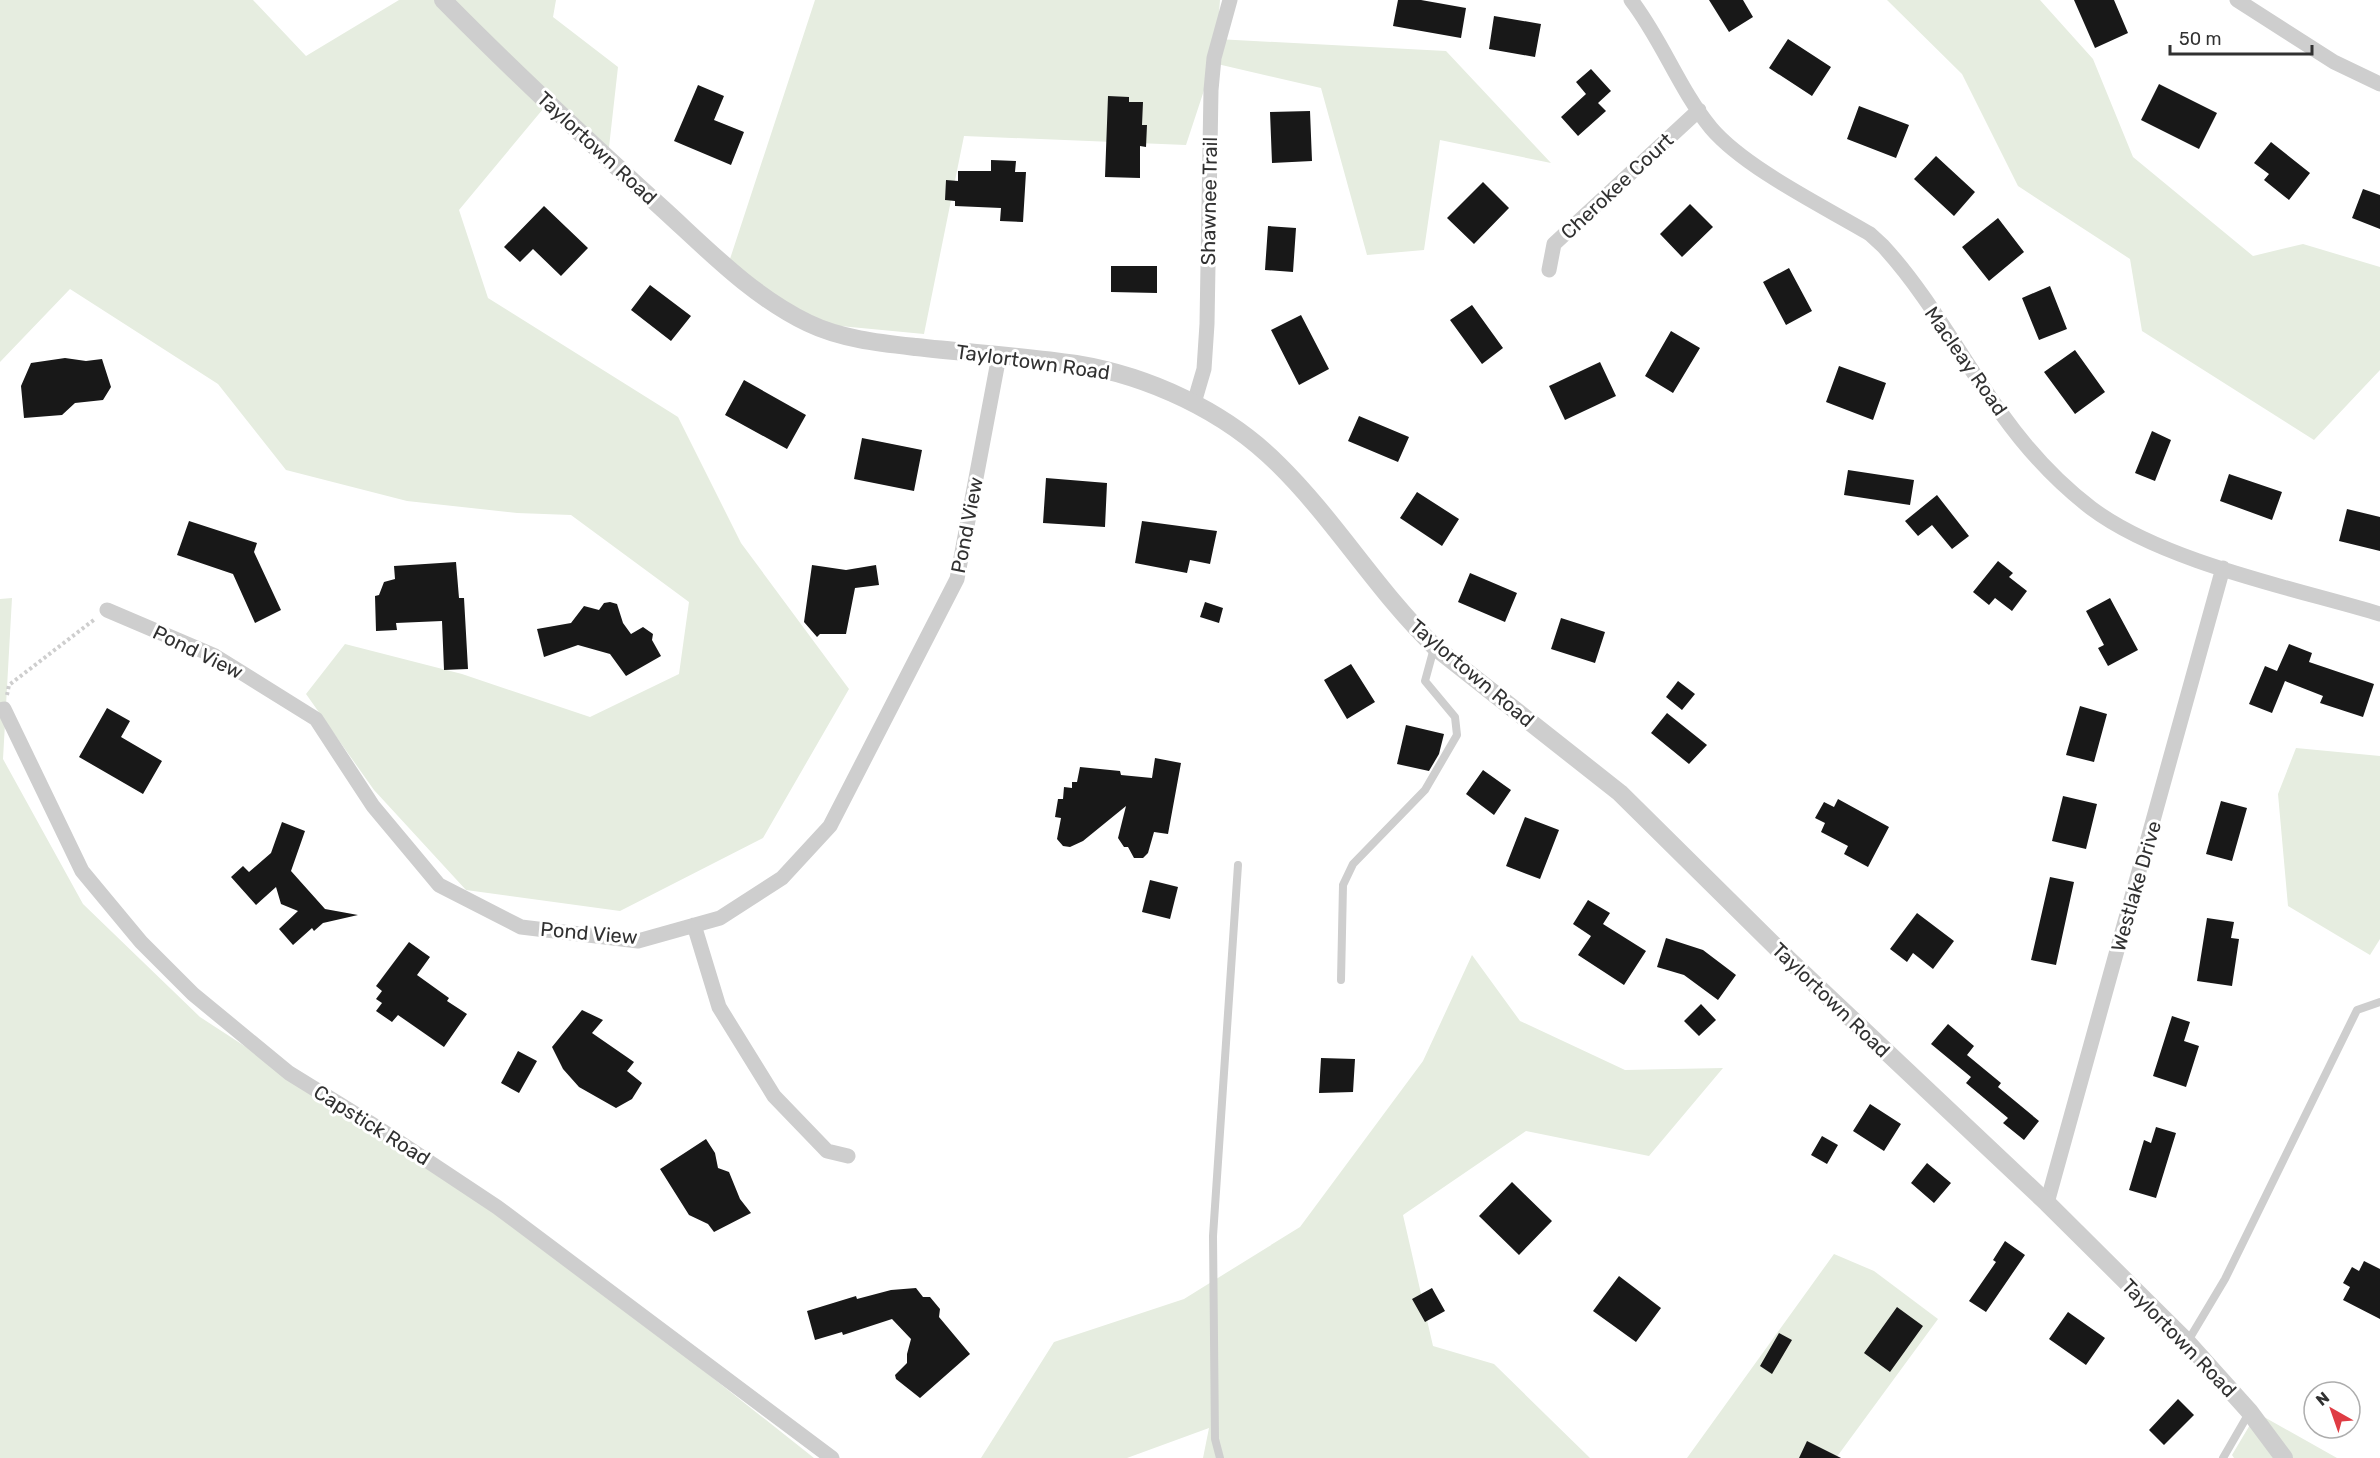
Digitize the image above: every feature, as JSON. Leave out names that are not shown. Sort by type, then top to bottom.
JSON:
[{"type":"street","name":"Taylortown Road","points":[[443,0],[581,135],[744,282],[776,305],[810,324],[872,342],[1047,360],[1114,373],[1153,385],[1194,403],[1248,438],[1278,463],[1338,532],[1408,621],[1435,647],[1620,793],[1786,958],[2047,1203],[2187,1342],[2249,1411],[2284,1458]]},
{"type":"street","name":"Shawnee Trail","points":[[1194,403],[1203,369],[1207,324],[1211,90],[1214,58],[1230,0]]},
{"type":"street","name":"Macleay Road","points":[[1631,0],[1652,29],[1699,110],[1731,149],[1870,234],[1883,246],[2001,413],[2062,484],[2092,509],[2125,530],[2173,551],[2380,614]]},
{"type":"street","points":[[2237,0],[2334,62],[2380,84]]},
{"type":"street","name":"Cherokee Court","points":[[1550,270],[1554,244],[1699,110]]},
{"type":"street","name":"Pond View","points":[[107,610],[215,656],[316,719],[373,806],[439,885],[521,927],[638,940],[720,918],[782,878],[830,826],[957,579],[999,356]]},
{"type":"street","name":"Westlake Drive","points":[[2047,1203],[2223,568]]},
{"type":"street","name":"Capstick Road","points":[[2,709],[82,871],[141,942],[193,994],[289,1073],[498,1207],[832,1458]]},
{"type":"street","points":[[694,925],[719,1006],[774,1096],[826,1151],[848,1156]]},
{"type":"lane","points":[[1341,980],[1343,885],[1353,864],[1425,790],[1457,735],[1455,717],[1425,681],[1435,647]]},
{"type":"lane","points":[[1220,1458],[1215,1439],[1213,1236],[1238,865]]},
{"type":"lane","points":[[2187,1342],[2225,1279],[2357,1010],[2380,1002]]},
{"type":"lane","points":[[2223,1458],[2249,1411]]},
{"type":"path","points":[[2,709],[9,685],[107,610]]},
{"type":"shaded area","points":[[0,0],[253,0],[306,56],[399,0],[556,0],[553,17],[618,67],[608,156],[548,103],[459,210],[488,298],[678,417],[741,543],[849,689],[763,838],[620,911],[466,890],[374,790],[306,694],[345,644],[462,674],[590,717],[679,674],[689,602],[571,515],[517,513],[407,501],[286,470],[218,384],[70,289],[0,362]]},
{"type":"shaded area","points":[[815,0],[1220,0],[1217,39],[1446,51],[1551,163],[1440,140],[1424,250],[1367,255],[1321,88],[1213,63],[1186,145],[964,136],[924,334],[819,324],[728,265]]},
{"type":"shaded area","points":[[1887,0],[2040,0],[2093,59],[2133,157],[2253,256],[2303,244],[2380,267],[2380,370],[2314,440],[2142,331],[2130,259],[2018,186],[1962,74]]},
{"type":"shaded area","points":[[12,598],[3,759],[83,904],[200,1017],[525,1229],[814,1458],[0,1458],[0,599]]},
{"type":"shaded area","points":[[2296,748],[2380,756],[2380,939],[2370,955],[2288,906],[2278,794]]},
{"type":"shaded area","points":[[1472,955],[1520,1021],[1625,1070],[1723,1068],[1649,1156],[1526,1131],[1403,1215],[1433,1346],[1494,1364],[1590,1458],[1203,1458],[1209,1428],[1127,1458],[981,1458],[1054,1342],[1184,1299],[1300,1227],[1423,1061]]},
{"type":"shaded area","points":[[1834,1254],[1874,1271],[1938,1319],[1836,1458],[1687,1458]]},
{"type":"shaded area","points":[[2257,1413],[2337,1458],[2234,1458],[2232,1455]]},
{"type":"building","points":[[1398,0],[1421,0],[1466,8],[1461,38],[1393,26]]},
{"type":"building","points":[[1709,0],[1743,0],[1753,17],[1729,32]]},
{"type":"building","points":[[2074,0],[2114,0],[2128,33],[2095,48]]},
{"type":"building","points":[[1494,16],[1541,24],[1535,57],[1489,49]]},
{"type":"building","points":[[1788,39],[1831,67],[1812,96],[1769,68]]},
{"type":"building","points":[[1591,69],[1611,91],[1598,103],[1606,111],[1578,136],[1561,117],[1586,94],[1576,82]]},
{"type":"building","points":[[2159,84],[2217,113],[2199,149],[2141,120]]},
{"type":"building","points":[[698,85],[724,96],[714,120],[744,132],[731,165],[674,141]]},
{"type":"building","points":[[1108,96],[1129,97],[1129,102],[1143,102],[1142,125],[1147,125],[1146,147],[1140,146],[1140,178],[1105,177]]},
{"type":"building","points":[[1859,106],[1909,125],[1896,158],[1847,139]]},
{"type":"building","points":[[1310,111],[1312,161],[1272,163],[1270,112]]},
{"type":"building","points":[[2271,142],[2310,173],[2289,200],[2264,180],[2269,174],[2254,163]]},
{"type":"building","points":[[1936,156],[1975,192],[1954,216],[1914,179]]},
{"type":"building","points":[[991,160],[1016,161],[1015,172],[1026,172],[1023,222],[1000,221],[1001,208],[955,206],[955,201],[945,200],[946,180],[958,181],[958,171],[991,171]]},
{"type":"building","points":[[1483,182],[1509,208],[1474,244],[1447,218]]},
{"type":"building","points":[[2363,189],[2380,195],[2380,229],[2352,218]]},
{"type":"building","points":[[1690,204],[1713,227],[1682,257],[1660,234]]},
{"type":"building","points":[[544,206],[588,248],[561,276],[533,249],[520,262],[504,247]]},
{"type":"building","points":[[1998,218],[2024,252],[1989,281],[1962,247]]},
{"type":"building","points":[[1268,226],[1296,228],[1293,272],[1265,270]]},
{"type":"building","points":[[1111,266],[1157,266],[1157,293],[1111,292]]},
{"type":"building","points":[[1789,268],[1812,311],[1786,325],[1763,282]]},
{"type":"building","points":[[650,285],[691,316],[671,341],[631,310]]},
{"type":"building","points":[[2050,286],[2067,329],[2039,340],[2022,298]]},
{"type":"building","points":[[1472,305],[1503,348],[1482,364],[1450,320]]},
{"type":"building","points":[[1301,315],[1329,369],[1299,385],[1271,330]]},
{"type":"building","points":[[1671,331],[1700,348],[1673,393],[1645,376]]},
{"type":"building","points":[[2075,350],[2105,392],[2075,414],[2044,372]]},
{"type":"building","points":[[65,358],[86,361],[102,359],[111,387],[103,400],[75,403],[62,415],[24,418],[21,386],[31,363]]},
{"type":"building","points":[[1600,362],[1616,396],[1565,420],[1549,386]]},
{"type":"building","points":[[1839,366],[1886,383],[1873,420],[1826,402]]},
{"type":"building","points":[[744,380],[806,415],[787,449],[725,415]]},
{"type":"building","points":[[1359,416],[1409,437],[1398,462],[1348,441]]},
{"type":"building","points":[[2152,431],[2171,440],[2155,481],[2135,473]]},
{"type":"building","points":[[862,438],[922,450],[914,491],[854,479]]},
{"type":"building","points":[[1848,470],[1914,480],[1910,505],[1844,495]]},
{"type":"building","points":[[2229,474],[2282,492],[2272,520],[2220,501]]},
{"type":"building","points":[[1046,478],[1107,483],[1105,527],[1043,523]]},
{"type":"building","points":[[1417,492],[1459,519],[1442,546],[1400,518]]},
{"type":"building","points":[[1937,495],[1969,536],[1952,549],[1932,525],[1918,536],[1905,521]]},
{"type":"building","points":[[2347,509],[2380,517],[2380,551],[2339,541]]},
{"type":"building","points":[[189,521],[257,543],[254,552],[281,610],[255,623],[233,574],[177,555]]},
{"type":"building","points":[[1142,521],[1217,531],[1210,564],[1190,560],[1187,573],[1135,563]]},
{"type":"building","points":[[1998,561],[2013,573],[2009,577],[2027,591],[2012,611],[1995,598],[1989,605],[1973,592]]},
{"type":"building","points":[[456,562],[459,598],[464,598],[468,669],[444,670],[442,621],[396,623],[397,630],[376,631],[375,596],[379,595],[384,582],[395,579],[394,566]]},
{"type":"building","points":[[812,565],[846,570],[876,565],[879,585],[855,588],[846,634],[820,634],[817,637],[804,622]]},
{"type":"building","points":[[1470,573],[1517,593],[1505,622],[1458,602]]},
{"type":"building","points":[[2110,598],[2138,650],[2108,666],[2098,648],[2104,645],[2086,611]]},
{"type":"building","points":[[1205,602],[1223,608],[1219,623],[1200,617]]},
{"type":"building","points":[[604,603],[617,604],[623,623],[631,634],[643,627],[653,634],[652,640],[661,656],[626,676],[610,654],[578,645],[544,657],[537,629],[571,623],[584,606],[599,610]]},
{"type":"building","points":[[1561,618],[1605,632],[1595,663],[1551,649]]},
{"type":"building","points":[[2289,644],[2312,653],[2309,662],[2374,684],[2363,717],[2320,703],[2323,696],[2285,681],[2272,713],[2249,704],[2265,666],[2277,671]]},
{"type":"building","points":[[1351,664],[1375,702],[1347,719],[1324,680]]},
{"type":"building","points":[[1678,681],[1695,694],[1682,710],[1666,697]]},
{"type":"building","points":[[2080,706],[2107,714],[2094,762],[2066,755]]},
{"type":"building","points":[[107,708],[130,721],[121,737],[162,761],[143,794],[79,757]]},
{"type":"building","points":[[1667,713],[1707,745],[1689,764],[1651,733]]},
{"type":"building","points":[[1406,725],[1444,734],[1439,754],[1429,771],[1397,764]]},
{"type":"building","points":[[1155,758],[1181,763],[1168,834],[1154,832],[1148,853],[1143,858],[1134,858],[1128,847],[1124,847],[1118,838],[1126,806],[1083,841],[1070,847],[1063,846],[1057,839],[1061,818],[1055,817],[1058,799],[1063,799],[1064,787],[1072,788],[1072,782],[1077,782],[1080,767],[1120,771],[1121,775],[1152,778]]},
{"type":"building","points":[[1483,770],[1511,790],[1494,815],[1466,794]]},
{"type":"building","points":[[2063,796],[2097,804],[2086,849],[2052,841]]},
{"type":"building","points":[[1838,799],[1889,827],[1868,867],[1844,854],[1848,846],[1821,832],[1825,823],[1815,818],[1824,802],[1834,807]]},
{"type":"building","points":[[2221,801],[2247,808],[2232,861],[2206,854]]},
{"type":"building","points":[[1525,817],[1559,830],[1540,879],[1506,866]]},
{"type":"building","points":[[282,822],[305,831],[291,871],[325,909],[358,915],[323,923],[314,931],[312,928],[293,945],[279,929],[298,911],[281,904],[276,887],[256,905],[231,877],[243,866],[249,872],[271,853]]},
{"type":"building","points":[[2050,877],[2074,882],[2056,965],[2031,960]]},
{"type":"building","points":[[1150,880],[1178,887],[1170,919],[1142,912]]},
{"type":"building","points":[[1588,900],[1610,913],[1603,924],[1646,951],[1624,985],[1578,955],[1591,936],[1573,924]]},
{"type":"building","points":[[1917,913],[1954,941],[1933,969],[1913,953],[1907,962],[1890,949]]},
{"type":"building","points":[[2207,918],[2234,922],[2231,938],[2239,939],[2232,986],[2197,981]]},
{"type":"building","points":[[1666,938],[1703,950],[1736,975],[1718,1000],[1684,975],[1657,967]]},
{"type":"building","points":[[409,942],[430,957],[417,975],[449,998],[447,1001],[467,1014],[444,1047],[398,1015],[392,1022],[376,1011],[382,1003],[376,999],[382,991],[376,986]]},
{"type":"building","points":[[1701,1004],[1716,1020],[1699,1036],[1684,1021]]},
{"type":"building","points":[[582,1010],[603,1020],[592,1033],[634,1062],[627,1071],[642,1083],[632,1099],[616,1108],[579,1087],[563,1069],[552,1047]]},
{"type":"building","points":[[2172,1016],[2190,1022],[2184,1041],[2199,1046],[2186,1087],[2153,1076]]},
{"type":"building","points":[[1948,1024],[1974,1046],[1967,1055],[2001,1083],[1998,1087],[2039,1121],[2024,1140],[2003,1123],[2008,1118],[1966,1083],[1971,1077],[1931,1044]]},
{"type":"building","points":[[518,1051],[537,1061],[519,1093],[501,1083]]},
{"type":"building","points":[[1321,1058],[1355,1059],[1353,1092],[1319,1093]]},
{"type":"building","points":[[1870,1104],[1901,1124],[1884,1151],[1853,1131]]},
{"type":"building","points":[[2156,1127],[2176,1133],[2156,1198],[2129,1190],[2144,1140],[2151,1143]]},
{"type":"building","points":[[1822,1136],[1838,1145],[1827,1164],[1811,1155]]},
{"type":"building","points":[[706,1139],[715,1153],[718,1168],[729,1172],[740,1199],[751,1213],[714,1232],[708,1224],[689,1215],[660,1169]]},
{"type":"building","points":[[1927,1163],[1951,1183],[1934,1203],[1911,1183]]},
{"type":"building","points":[[1512,1182],[1552,1221],[1519,1255],[1479,1216]]},
{"type":"building","points":[[2005,1241],[2025,1255],[1986,1312],[1969,1301],[1996,1262],[1993,1260]]},
{"type":"building","points":[[2364,1261],[2380,1269],[2380,1319],[2343,1300],[2350,1287],[2343,1283],[2352,1267],[2359,1271]]},
{"type":"building","points":[[1619,1276],[1661,1308],[1636,1342],[1593,1311]]},
{"type":"building","points":[[916,1288],[923,1297],[930,1297],[940,1309],[939,1317],[970,1354],[920,1398],[896,1379],[895,1375],[907,1363],[911,1339],[892,1319],[843,1335],[842,1332],[815,1340],[807,1311],[856,1296],[857,1299],[891,1290]]},
{"type":"building","points":[[1432,1288],[1445,1311],[1425,1322],[1412,1299]]},
{"type":"building","points":[[1897,1307],[1923,1326],[1890,1372],[1864,1353]]},
{"type":"building","points":[[2068,1312],[2105,1338],[2086,1365],[2049,1339]]},
{"type":"building","points":[[1779,1333],[1792,1340],[1772,1374],[1760,1366]]},
{"type":"building","points":[[2178,1399],[2194,1415],[2164,1445],[2149,1430]]},
{"type":"building","points":[[1807,1441],[1841,1458],[1799,1458]]}]
